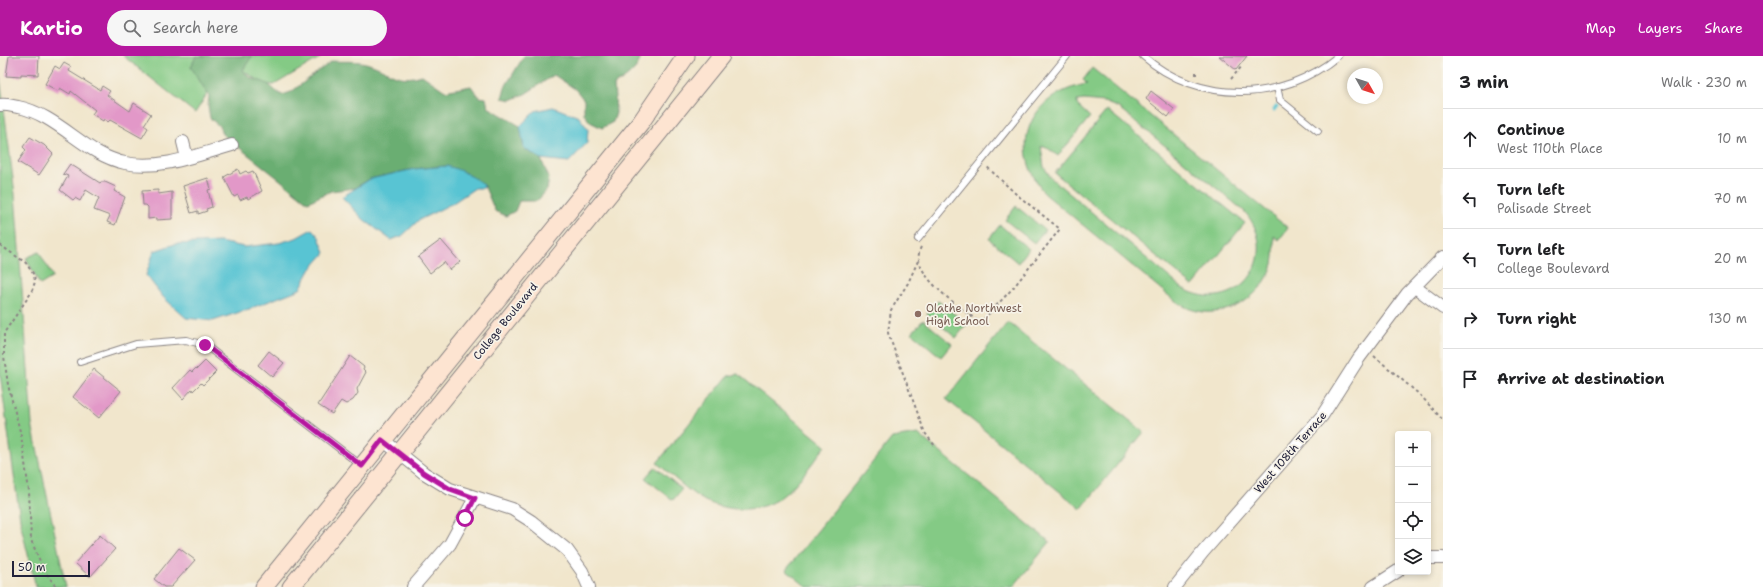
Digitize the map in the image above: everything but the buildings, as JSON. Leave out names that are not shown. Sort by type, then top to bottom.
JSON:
[{"type":"main road","name":"College Boulevard","points":[[264,587],[641,122],[686,56]]},
{"type":"main road","name":"College Boulevard","points":[[291,587],[721,56]]},
{"type":"street","points":[[0,105],[31,109],[55,122],[102,154],[124,162],[149,166],[187,158],[232,145]]},
{"type":"street","points":[[183,142],[187,158]]},
{"type":"street","name":"West 108th Terrace","points":[[1175,587],[1203,552],[1322,416],[1366,349],[1415,286],[1443,257]]},
{"type":"street","points":[[1415,286],[1443,308]]},
{"type":"street","points":[[382,440],[424,473],[450,489],[512,509],[531,521],[567,550],[582,571],[589,587]]},
{"type":"street","points":[[413,587],[450,544],[475,498]]},
{"type":"street","points":[[1431,555],[1443,558]]},
{"type":"street","points":[[1373,587],[1395,573]]},
{"type":"lane","points":[[920,242],[1067,56]]},
{"type":"lane","points":[[1144,56],[1155,66],[1189,84],[1224,92],[1245,92],[1277,87],[1300,80],[1328,64],[1338,56]]},
{"type":"lane","points":[[1277,87],[1280,100],[1318,131]]},
{"type":"lane","points":[[80,362],[136,344],[186,340],[205,345],[362,466]]},
{"type":"path","points":[[1231,79],[1242,66]]},
{"type":"path","points":[[1196,69],[1196,75]]},
{"type":"path","points":[[918,261],[927,277],[980,323],[1013,288],[1060,229],[1016,194],[986,166]]},
{"type":"path","points":[[920,242],[918,261],[908,283],[891,310],[888,333],[925,433],[935,446]]},
{"type":"path","points":[[0,245],[26,263],[34,274],[35,282],[31,293],[4,333],[4,356],[8,385],[21,436],[29,491],[31,540],[43,568],[56,587]]},
{"type":"path","points":[[1366,349],[1420,396],[1443,420]]},
{"type":"green space","points":[[123,56],[323,56],[274,85],[264,84],[237,67],[209,91],[195,113]]},
{"type":"green space","points":[[196,56],[252,56],[243,70],[246,74],[253,79],[269,85],[282,95],[291,92],[332,61],[365,63],[394,75],[406,78],[422,75],[445,91],[471,86],[479,97],[486,98],[488,107],[520,126],[524,148],[541,159],[549,178],[547,190],[537,201],[519,201],[515,211],[506,216],[495,211],[484,185],[447,166],[414,169],[370,179],[355,188],[331,191],[308,202],[222,134],[220,127],[210,118],[208,106],[209,96],[191,67]]},
{"type":"green space","points":[[524,56],[641,56],[640,61],[627,77],[614,85],[616,113],[613,122],[602,128],[590,122],[584,114],[584,100],[575,89],[554,75],[525,94],[511,100],[502,98],[505,87]]},
{"type":"green space","points":[[1092,68],[1288,228],[1279,240],[1274,236],[1273,264],[1261,287],[1251,296],[1240,304],[1229,309],[1216,312],[1203,312],[1190,309],[1174,300],[1045,194],[1034,176],[1027,158],[1026,141],[1030,125],[1038,111],[1051,99],[1067,90],[1087,84],[1083,80]],"holes":[[[1084,100],[1104,102],[1119,108],[1244,211],[1255,229],[1259,247],[1257,264],[1249,278],[1236,289],[1220,296],[1202,295],[1182,288],[1051,178],[1044,167],[1041,146],[1045,146],[1058,156],[1090,117],[1077,105],[1077,101]]]},
{"type":"green space","points":[[0,78],[15,194],[32,424],[66,587],[36,587],[21,526],[0,374]]},
{"type":"green space","points":[[1107,110],[1245,223],[1193,286],[1055,173]]},
{"type":"green space","points":[[1016,206],[1045,230],[1034,243],[1005,220]]},
{"type":"green space","points":[[1000,225],[1029,249],[1018,263],[989,239]]},
{"type":"green space","points":[[39,252],[53,277],[40,285],[26,258]]},
{"type":"green space","points":[[938,301],[967,324],[956,338],[927,314]]},
{"type":"green space","points":[[923,320],[952,344],[941,357],[912,333]]},
{"type":"green space","points":[[1008,322],[1144,432],[1081,509],[946,399]]},
{"type":"green space","points":[[738,374],[826,446],[788,492],[763,506],[744,509],[734,509],[714,505],[705,501],[686,488],[657,463],[728,376]]},
{"type":"green space","points":[[918,434],[1050,542],[1013,587],[807,587],[786,570],[892,438]]},
{"type":"green space","points":[[655,467],[682,489],[673,500],[645,478]]},
{"type":"water","points":[[553,107],[579,117],[588,129],[587,143],[569,162],[541,159],[524,148],[520,126],[535,111]]},
{"type":"water","points":[[447,166],[471,176],[484,185],[484,188],[475,188],[453,203],[419,220],[402,236],[391,240],[363,219],[342,197],[370,179],[414,169]]},
{"type":"water","points":[[312,229],[319,237],[325,253],[310,270],[300,289],[213,321],[186,318],[163,297],[146,275],[154,251],[175,244],[220,242],[244,247],[279,243],[296,238]]},
{"type":"waterway","points":[[1274,110],[1277,106]]},
{"type":"place","name":"Olathe Northwest High School","points":[[918,314]]},
{"type":"route","points":[[205,345],[231,364],[286,409],[362,466],[382,440],[424,473],[450,489],[475,498],[465,518]]}]
